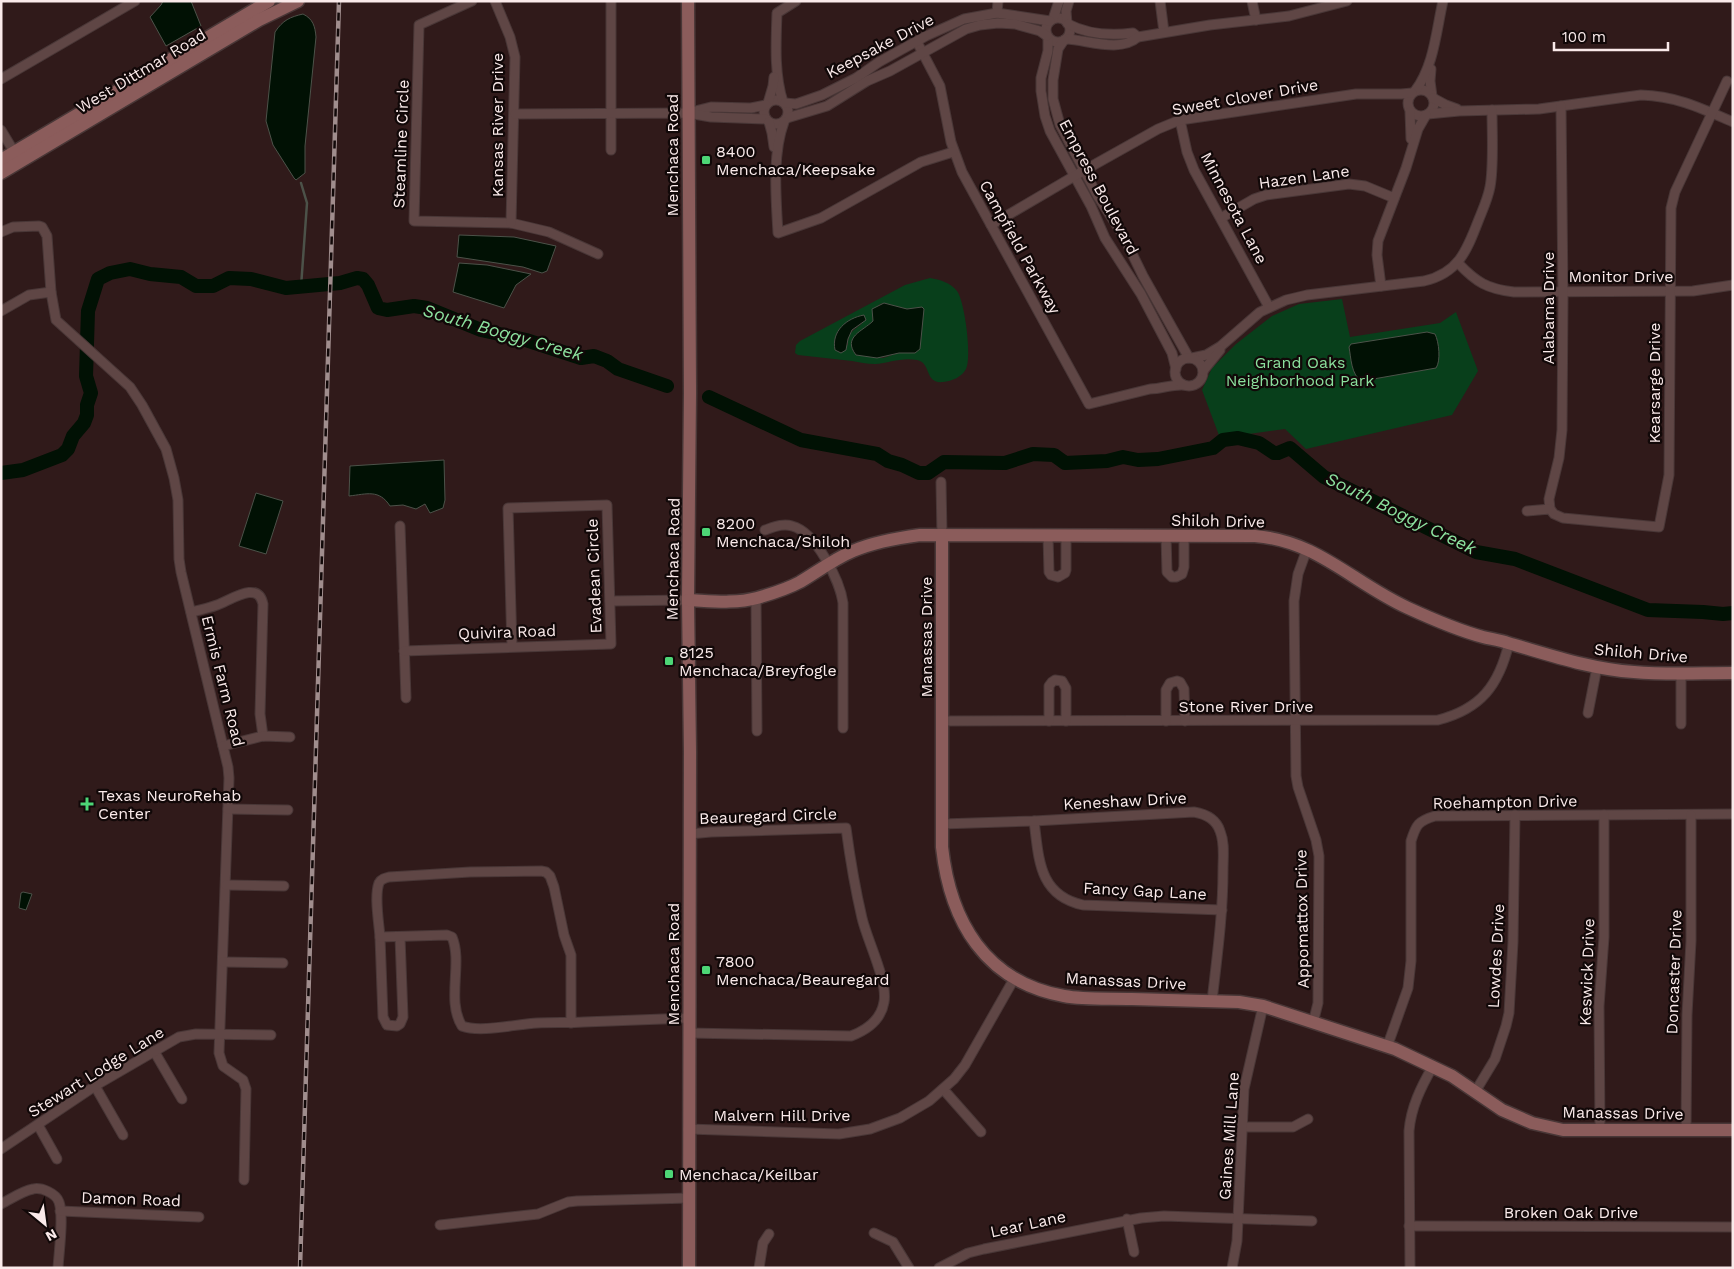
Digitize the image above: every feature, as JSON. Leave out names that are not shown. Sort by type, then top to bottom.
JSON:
[{"type":"street","points":[[1,79],[135,1]]},
{"type":"street","name":"West Dittmar Road","points":[[1,173],[17,157],[269,1]]},
{"type":"street","name":"West Dittmar Road","points":[[253,10],[278,10],[298,1]]},
{"type":"street","name":"Steamline Circle","points":[[472,1],[419,24],[414,221],[511,223],[548,232],[598,254]]},
{"type":"street","name":"Kansas River Drive","points":[[495,1],[513,47],[515,68],[511,223]]},
{"type":"street","points":[[611,1],[611,150]]},
{"type":"street","name":"Menchaca Road","points":[[688,1],[690,393],[688,600],[689,1268]]},
{"type":"street","points":[[796,1],[777,13],[778,87],[788,110],[779,136],[777,157],[778,233],[821,218],[921,162],[953,152]]},
{"type":"street","points":[[997,13],[998,1]]},
{"type":"street","points":[[1059,1],[1056,13],[1046,28],[1048,37],[1057,42],[1065,39],[1114,44],[1132,42],[1138,36],[1289,16],[1347,1]]},
{"type":"street","points":[[1065,39],[1069,32],[1066,11],[1069,1]]},
{"type":"street","points":[[1160,1],[1164,32]]},
{"type":"street","points":[[1252,1],[1256,20]]},
{"type":"street","points":[[1412,144],[1408,100],[1422,81],[1430,63],[1443,1]]},
{"type":"street","name":"Keepsake Drive","points":[[784,103],[796,104],[822,95],[856,78],[879,62],[964,19],[997,13],[1051,20]]},
{"type":"street","points":[[1051,20],[1061,18],[1077,29],[1097,34],[1112,36],[1133,33],[1138,36]]},
{"type":"street","name":"Keepsake Drive","points":[[785,120],[827,106],[867,81],[890,72],[966,28],[998,23],[1015,24],[1040,31],[1048,37]]},
{"type":"street","name":"Empress Boulevard","points":[[1048,37],[1048,51],[1041,78],[1042,101],[1050,131],[1091,206],[1105,238],[1130,275],[1172,353],[1175,370]]},
{"type":"street","name":"Empress Boulevard","points":[[1065,39],[1058,49],[1055,63],[1053,98],[1060,125],[1097,195],[1124,234],[1143,276],[1191,358]]},
{"type":"street","name":"Campfield Parkway","points":[[917,42],[940,86],[953,152],[971,191],[1089,404],[1150,389],[1184,384]]},
{"type":"street","points":[[1381,286],[1377,248],[1381,232],[1406,168],[1418,129],[1434,107],[1430,63]]},
{"type":"street","points":[[777,70],[764,112],[777,157]]},
{"type":"street","name":"Kearsarge Drive","points":[[1527,511],[1550,509],[1554,514],[1563,518],[1659,527],[1669,475],[1670,216],[1672,200],[1727,81]]},
{"type":"street","points":[[1413,92],[1426,91],[1446,106],[1459,111]]},
{"type":"street","name":"Sweet Clover Drive","points":[[991,225],[1084,170],[1158,129],[1180,120],[1356,94],[1413,92]]},
{"type":"street","name":"Sweet Clover Drive","points":[[1381,94],[1395,99],[1409,110]]},
{"type":"street","points":[[1409,110],[1418,116],[1459,111],[1525,110],[1651,95],[1681,100],[1733,122]]},
{"type":"street","points":[[688,113],[711,107],[752,108],[774,100],[784,103]]},
{"type":"street","name":"Alabama Drive","points":[[1550,509],[1549,499],[1558,464],[1562,430],[1561,106]]},
{"type":"street","points":[[1191,358],[1200,362],[1203,371],[1203,376],[1193,385],[1184,384],[1177,379],[1175,370],[1179,362],[1191,358],[1206,354],[1222,346],[1246,323],[1269,307],[1296,297],[1430,280],[1444,274],[1458,263],[1468,247],[1490,187],[1492,110]]},
{"type":"street","points":[[514,114],[688,113],[711,117],[767,121],[776,124],[785,120]]},
{"type":"street","name":"Minnesota Lane","points":[[1180,120],[1190,162],[1269,307]]},
{"type":"street","points":[[1,130],[17,157]]},
{"type":"street","name":"West Dittmar Road","points":[[1,160],[17,157]]},
{"type":"street","name":"Hazen Lane","points":[[1221,218],[1254,199],[1266,195],[1341,184],[1365,186],[1394,198]]},
{"type":"street","name":"Ermis Farm Road","points":[[1,232],[13,227],[42,227],[47,236],[56,320],[130,386],[166,449],[170,461],[178,500],[179,559],[229,778],[219,1053],[221,1064],[243,1080],[246,1089],[244,1180]]},
{"type":"street","name":"Monitor Drive","points":[[1458,263],[1476,281],[1496,289],[1514,292],[1706,290],[1733,285]]},
{"type":"street","points":[[1,311],[29,295],[52,292]]},
{"type":"street","points":[[1203,371],[1222,346]]},
{"type":"street","name":"Campfield Parkway","points":[[1150,389],[1165,380],[1175,370]]},
{"type":"street","name":"Manassas Drive","points":[[941,482],[942,824],[944,859],[950,888],[959,914],[975,942],[1000,969],[1014,979],[1064,996],[1239,1002],[1263,1006],[1387,1047],[1433,1066],[1452,1076],[1502,1110],[1532,1123],[1563,1130],[1733,1130]]},
{"type":"street","name":"Evadean Circle","points":[[512,647],[508,508],[607,505],[611,644]]},
{"type":"street","points":[[765,530],[785,525],[800,529],[811,539],[828,564],[839,585],[843,603],[843,728]]},
{"type":"street","points":[[400,526],[406,698]]},
{"type":"street","name":"Shiloh Drive","points":[[688,600],[728,601],[756,598],[779,591],[798,582],[852,551],[885,540],[920,535],[1261,536],[1294,543],[1307,549],[1328,560],[1371,589],[1409,609],[1464,631],[1556,658],[1597,667],[1634,672],[1733,674]]},
{"type":"street","points":[[1048,536],[1049,572],[1058,578],[1066,570],[1066,536]]},
{"type":"street","points":[[1166,536],[1167,569],[1169,575],[1176,577],[1182,574],[1184,567],[1184,536]]},
{"type":"street","name":"Appomattox Drive","points":[[1307,549],[1298,574],[1294,601],[1295,722],[1296,776],[1316,840],[1318,856],[1318,1003],[1313,1023]]},
{"type":"street","points":[[191,612],[216,605],[246,592],[258,594],[262,599],[260,714],[263,736]]},
{"type":"street","points":[[756,598],[757,731]]},
{"type":"street","points":[[610,601],[688,600]]},
{"type":"street","name":"Stone River Drive","points":[[942,721],[1295,722],[1438,720],[1460,714],[1480,701],[1493,686],[1501,669],[1509,643]]},
{"type":"street","name":"Quivira Road","points":[[404,651],[611,644]]},
{"type":"street","points":[[1588,714],[1597,667]]},
{"type":"street","points":[[1681,674],[1681,724]]},
{"type":"street","points":[[1049,721],[1049,686],[1052,682],[1059,680],[1062,681],[1066,688],[1066,721]]},
{"type":"street","points":[[1166,721],[1166,690],[1170,683],[1177,681],[1180,682],[1184,689],[1185,721]]},
{"type":"street","points":[[223,746],[263,736],[290,737]]},
{"type":"street","points":[[228,809],[288,810]]},
{"type":"street","name":"Keneshaw Drive","points":[[942,824],[1194,812],[1205,814],[1216,824],[1222,837],[1223,846],[1222,910],[1212,1001]]},
{"type":"street","name":"Keswick Drive","points":[[1600,1130],[1599,1006],[1604,937],[1604,814]]},
{"type":"street","name":"Roehampton Drive","points":[[1387,1047],[1408,988],[1410,971],[1411,841],[1418,824],[1426,818],[1434,816],[1733,814]]},
{"type":"street","name":"Lowdes Drive","points":[[1475,1092],[1495,1059],[1509,1013],[1514,942],[1515,815]]},
{"type":"street","name":"Doncaster Drive","points":[[1686,1131],[1692,815]]},
{"type":"street","name":"Fancy Gap Lane","points":[[1034,821],[1042,871],[1048,883],[1064,898],[1083,905],[1222,910]]},
{"type":"street","name":"Beauregard Circle","points":[[689,834],[846,828],[862,920],[885,993],[884,1002],[877,1019],[866,1029],[851,1036],[689,1033]]},
{"type":"street","points":[[400,937],[403,1017],[400,1024],[391,1027],[387,1025],[383,1017],[379,883],[389,877],[470,872],[543,871],[550,876],[554,887],[564,935],[571,955],[571,1023]]},
{"type":"street","points":[[226,885],[284,886]]},
{"type":"street","points":[[380,937],[447,935],[452,937],[456,953],[457,1016],[462,1026],[486,1028],[537,1023],[689,1018]]},
{"type":"street","points":[[223,962],[283,963]]},
{"type":"street","name":"Malvern Hill Drive","points":[[688,1129],[828,1134],[857,1132],[900,1118],[928,1101],[943,1089],[965,1065],[1014,979]]},
{"type":"street","name":"Gaines Mill Lane","points":[[1232,1268],[1238,1241],[1245,1078],[1263,1006]]},
{"type":"street","name":"Stewart Lodge Lane","points":[[1,1149],[95,1086],[154,1051],[184,1036],[196,1034],[271,1035]]},
{"type":"street","points":[[154,1051],[182,1099]]},
{"type":"street","points":[[1410,1268],[1408,1147],[1410,1117],[1419,1092],[1433,1066]]},
{"type":"street","points":[[95,1086],[123,1135]]},
{"type":"street","points":[[943,1089],[981,1132]]},
{"type":"street","points":[[1242,1127],[1293,1127],[1308,1119]]},
{"type":"street","points":[[38,1125],[57,1159]]},
{"type":"street","points":[[1,1204],[35,1188],[51,1194],[58,1200],[60,1211],[58,1268]]},
{"type":"street","points":[[440,1225],[538,1214],[577,1200],[690,1198]]},
{"type":"street","name":"Damon Road","points":[[60,1211],[200,1217]]},
{"type":"street","name":"Lear Lane","points":[[939,1268],[968,1253],[1127,1219],[1164,1216],[1312,1221]]},
{"type":"street","points":[[1127,1219],[1134,1252]]},
{"type":"street","name":"Broken Oak Drive","points":[[1409,1226],[1733,1227]]},
{"type":"street","points":[[874,1233],[893,1242],[909,1268]]},
{"type":"street","points":[[759,1268],[760,1252],[769,1234]]},
{"type":"green space","points":[[930,278],[948,283],[957,291],[965,318],[968,363],[964,372],[956,378],[950,381],[937,382],[930,377],[925,365],[917,360],[906,359],[872,364],[798,355],[795,353],[796,345],[800,341],[905,285]],"holes":[[[884,303],[907,309],[922,307],[915,353],[899,353],[883,358],[856,355],[852,349],[852,342],[873,321],[872,312],[880,304]],[[866,318],[852,332],[848,345],[834,344],[836,338]]]},
{"type":"green space","name":"Grand Oaks Neighborhood Park","points":[[1342,299],[1350,337],[1440,323],[1456,312],[1478,371],[1452,415],[1306,449],[1285,429],[1220,438],[1202,390],[1212,368],[1236,344],[1272,316],[1299,304]]},
{"type":"shaded area","points":[[163,1],[191,1],[201,26],[166,46],[150,17]]},
{"type":"shaded area","points":[[303,14],[313,23],[316,37],[305,146],[305,173],[296,180],[273,145],[266,121],[275,32],[287,20]]},
{"type":"shaded area","points":[[459,235],[514,237],[556,246],[547,271],[542,273],[523,267],[457,257]]},
{"type":"shaded area","points":[[459,263],[487,265],[531,274],[516,285],[504,308],[453,292]]},
{"type":"shaded area","points":[[884,303],[907,309],[922,307],[924,309],[920,349],[915,353],[899,353],[877,358],[856,355],[851,344],[853,339],[873,321],[872,309]]},
{"type":"shaded area","points":[[864,315],[866,320],[852,330],[846,350],[841,353],[835,350],[834,343],[838,331],[846,322]]},
{"type":"shaded area","points":[[1427,332],[1435,334],[1438,342],[1439,356],[1436,368],[1362,381],[1358,379],[1352,366],[1349,347],[1351,344]]},
{"type":"shaded area","points":[[444,460],[445,500],[443,508],[430,513],[425,504],[416,509],[403,505],[390,506],[381,497],[372,494],[349,496],[350,466]]},
{"type":"shaded area","points":[[256,493],[283,501],[266,554],[239,546]]},
{"type":"shaded area","points":[[21,893],[32,894],[26,910],[19,908]]},
{"type":"waterway","points":[[301,183],[307,203],[301,287]]},
{"type":"waterway","name":"South Boggy Creek","points":[[1,473],[23,470],[62,455],[68,449],[73,436],[84,423],[91,393],[86,376],[88,311],[98,279],[110,273],[130,269],[150,274],[181,277],[196,286],[213,286],[229,278],[251,279],[286,288],[340,283],[357,278],[363,279],[368,285],[378,308],[387,310],[414,306],[427,308],[481,330],[526,340],[581,358],[594,356],[607,361],[618,369],[667,386]]},
{"type":"waterway","name":"South Boggy Creek","points":[[709,397],[801,440],[877,454],[888,461],[919,473],[928,473],[944,462],[1005,463],[1033,454],[1054,455],[1065,463],[1107,461],[1123,457],[1138,460],[1158,459],[1213,448],[1223,440],[1238,438],[1259,443],[1274,453],[1290,448],[1324,477],[1476,552],[1515,559],[1648,610],[1733,613]]},
{"type":"railway","points":[[300,1268],[339,1]]},
{"type":"place","name":"8400 Menchaca/Keepsake","points":[[706,160]]},
{"type":"place","name":"8200 Menchaca/Shiloh","points":[[706,532]]},
{"type":"place","name":"8125 Menchaca/Breyfogle","points":[[669,661]]},
{"type":"place","name":"Texas NeuroRehab Center","points":[[87,804]]},
{"type":"place","name":"7800 Menchaca/Beauregard","points":[[706,970]]},
{"type":"place","name":"Menchaca/Keilbar","points":[[669,1174]]}]
